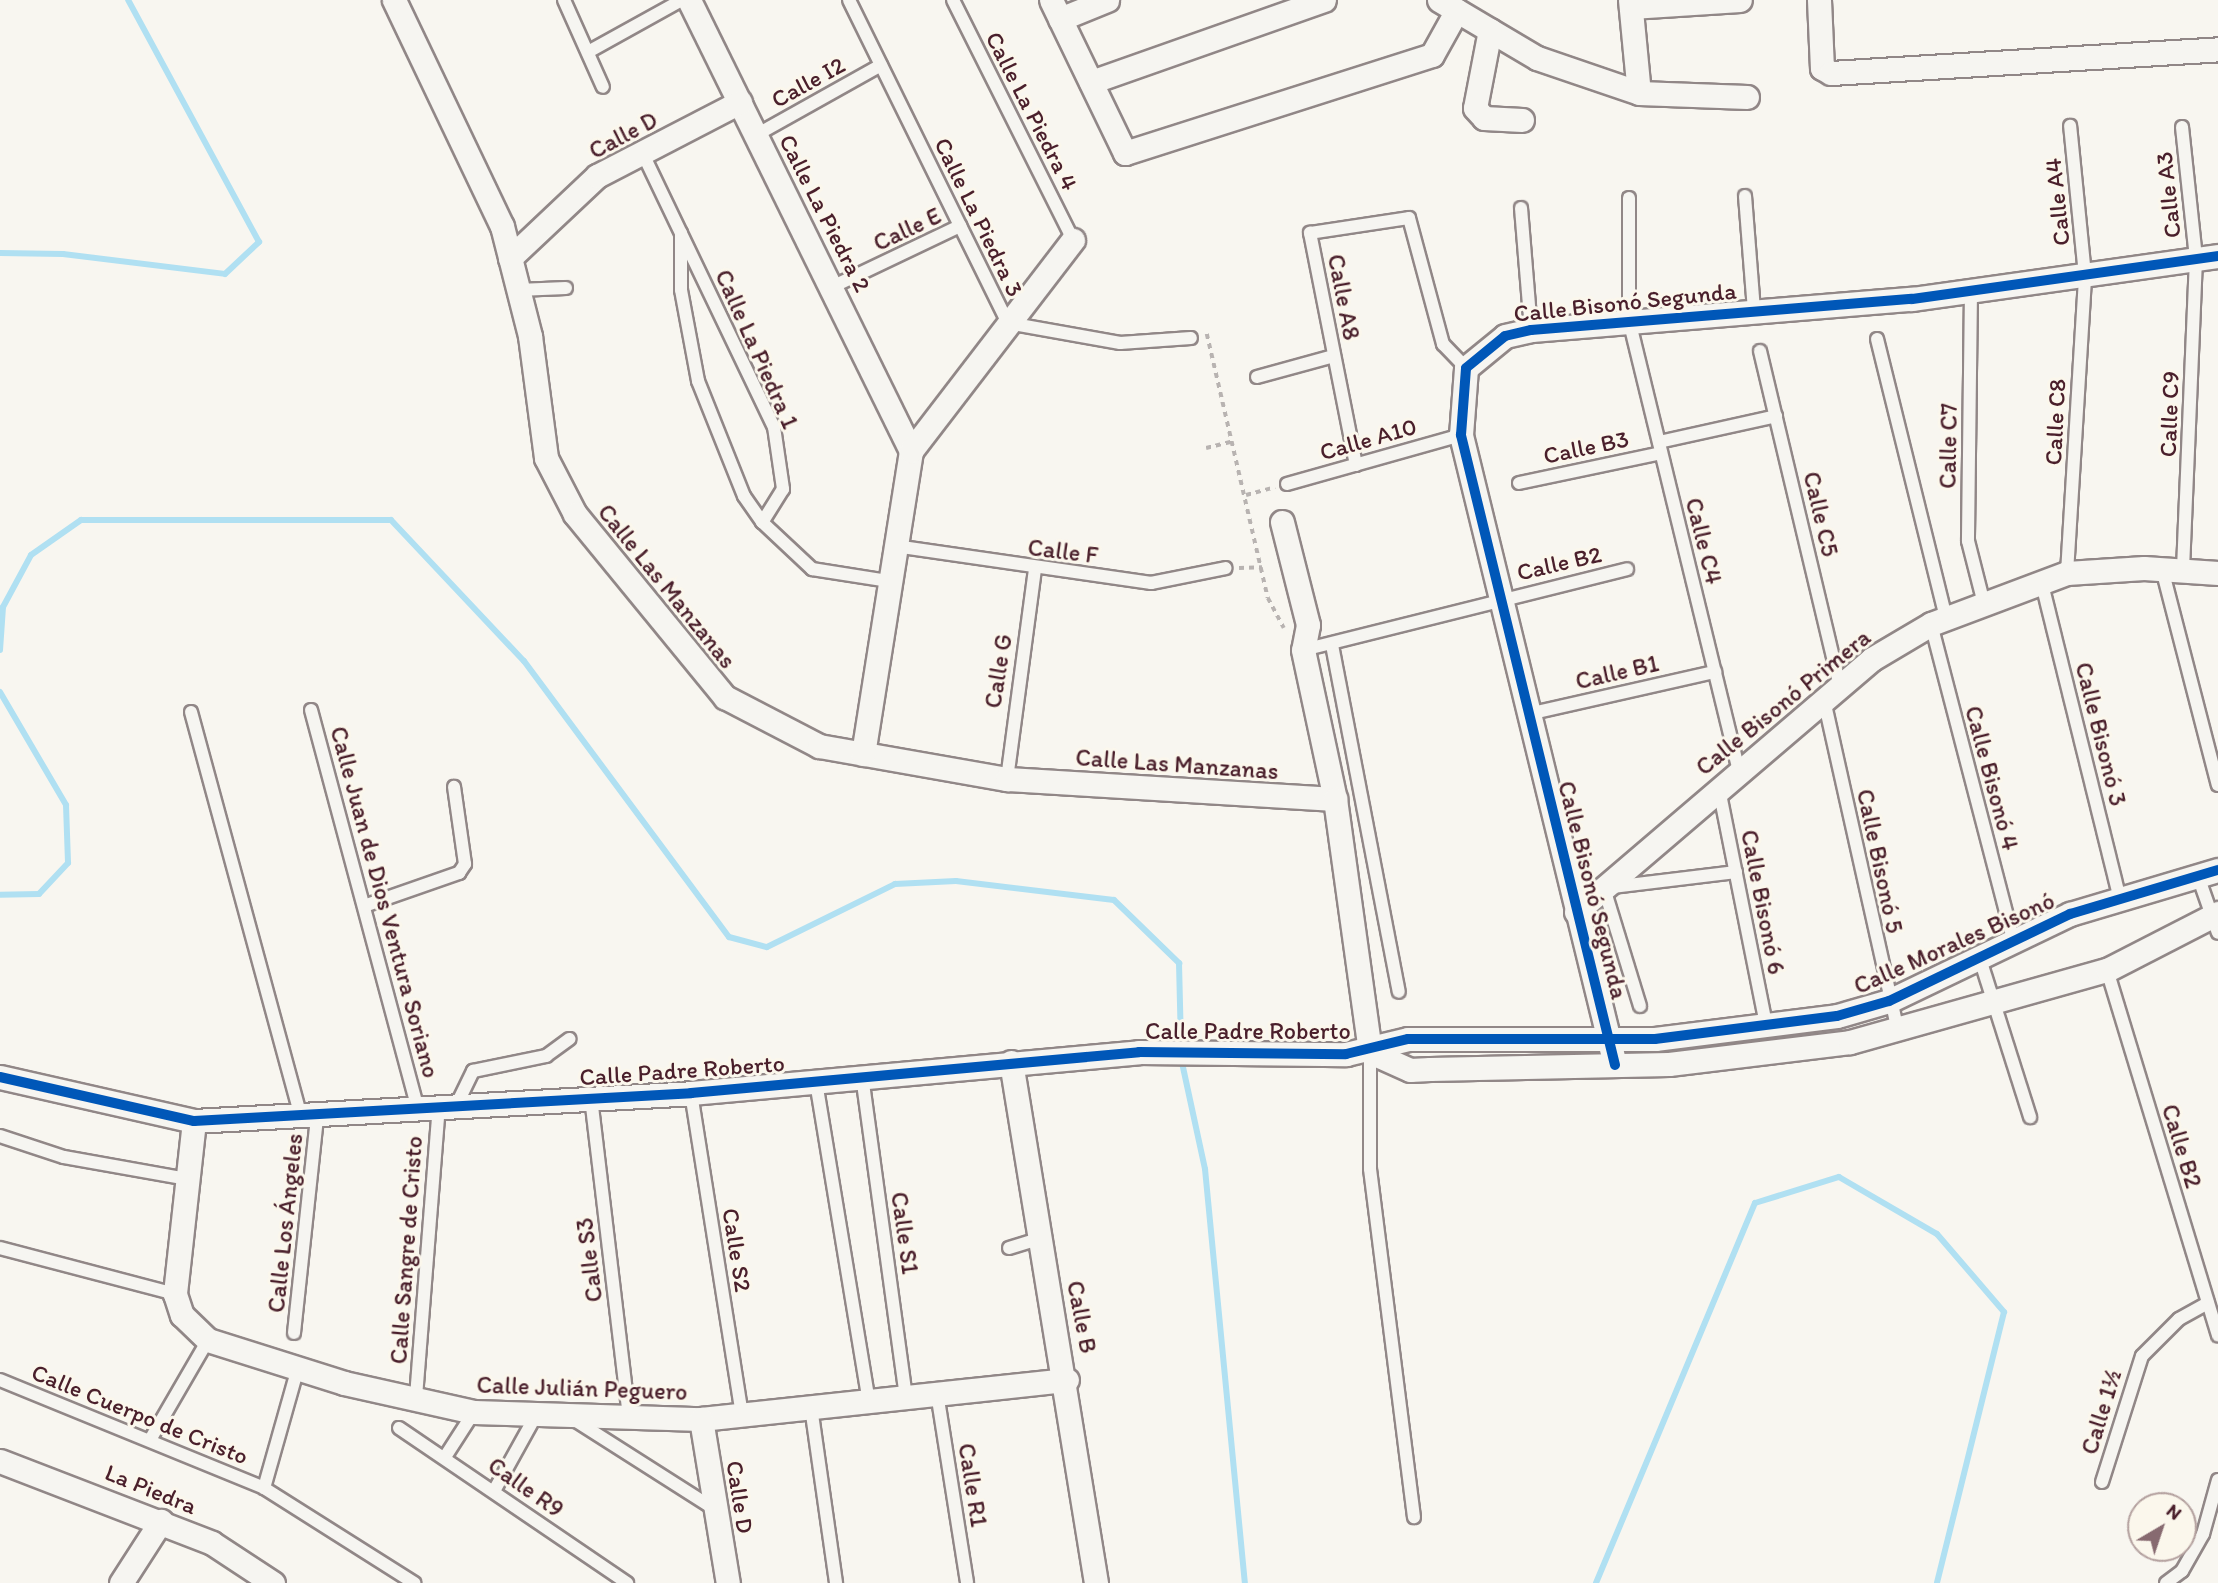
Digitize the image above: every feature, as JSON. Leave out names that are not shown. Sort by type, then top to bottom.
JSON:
[{"type":"street","name":"Calle Las Manzanas","points":[[394,0],[448,106],[510,258],[518,290],[546,458],[575,514],[725,696],[819,746],[1007,779],[1335,799]]},
{"type":"street","name":"Calle La Piedra 2","points":[[689,0],[834,286],[911,451]]},
{"type":"street","points":[[1107,0],[1055,10],[1125,153],[1432,55],[1448,5],[1537,58],[1639,93],[1747,97]]},
{"type":"street","points":[[1091,82],[1324,0]]},
{"type":"street","points":[[1639,93],[1630,3],[1740,0]]},
{"type":"street","points":[[1819,0],[1822,68],[1830,73],[2218,49]]},
{"type":"street","points":[[1490,30],[1475,108],[1484,118],[1522,120]]},
{"type":"street","name":"Calle D","points":[[510,258],[597,176],[740,102]]},
{"type":"street","points":[[863,754],[911,451],[1073,240]]},
{"type":"street","name":"Calle Bisonó Segunda","points":[[1615,1065],[1461,435],[1466,368],[1505,336],[1531,330],[1971,291],[2207,257]]},
{"type":"street","points":[[1282,522],[1308,625],[1303,650],[1335,799],[1370,1052],[1410,1070],[1615,1065],[1850,1042],[1999,1003],[2106,970],[2216,920]]},
{"type":"street","name":"Calle Bisonó Primera","points":[[1576,912],[1832,693],[1938,621],[1983,600],[2067,573],[2173,570],[2218,573]]},
{"type":"street","name":"Calle Morales Bisonó","points":[[1370,1052],[1408,1039],[1608,1041],[1837,1016],[1889,1001],[2070,914],[2208,873]]},
{"type":"street","name":"Calle Padre Roberto","points":[[0,1077],[194,1121],[309,1117],[438,1105],[691,1093],[1139,1052],[1370,1052]]},
{"type":"street","name":"Calle B","points":[[1011,1062],[1067,1380],[1096,1583]]},
{"type":"street","points":[[175,1294],[194,1121]]},
{"type":"street","name":"Calle Julián Peguero","points":[[175,1294],[182,1315],[208,1340],[298,1368],[474,1412],[535,1417],[701,1419],[1067,1380]]},
{"type":"street","name":"Calle D","points":[[701,1419],[728,1583]]},
{"type":"street","name":"La Piedra","points":[[0,1461],[161,1521],[212,1544],[273,1583]]},
{"type":"street","points":[[121,1583],[161,1521]]},
{"type":"lane","points":[[564,0],[603,87]]},
{"type":"lane","points":[[587,52],[682,0]]},
{"type":"lane","name":"Calle La Piedra 3","points":[[849,0],[1008,323],[1120,343],[1191,338]]},
{"type":"lane","name":"Calle La Piedra 4","points":[[953,0],[1073,240]]},
{"type":"lane","name":"Calle I2","points":[[756,135],[881,65]]},
{"type":"lane","name":"Calle A4","points":[[2070,125],[2085,275]]},
{"type":"lane","name":"Calle A3","points":[[2182,127],[2207,257]]},
{"type":"lane","name":"Calle La Piedra 1","points":[[643,154],[774,427],[783,489],[762,522]]},
{"type":"lane","points":[[1745,196],[1754,310]]},
{"type":"lane","name":"Calle C4","points":[[1629,198],[1629,320],[1739,771]]},
{"type":"lane","points":[[1521,208],[1531,330]]},
{"type":"lane","name":"Calle A8","points":[[1356,465],[1310,233],[1409,218],[1443,344],[1466,368]]},
{"type":"lane","name":"Calle E","points":[[834,286],[960,226]]},
{"type":"lane","name":"Calle La Piedra 1","points":[[681,233],[681,290],[698,381],[744,496],[762,522],[812,569],[889,581]]},
{"type":"lane","name":"Calle C9","points":[[2207,257],[2173,570],[2218,785]]},
{"type":"lane","name":"Calle C8","points":[[2067,573],[2085,275]]},
{"type":"lane","points":[[518,290],[566,288]]},
{"type":"lane","name":"Calle C7","points":[[1971,291],[1968,541],[1983,600]]},
{"type":"lane","name":"Calle Bisonó 4","points":[[1877,339],[1938,621],[2014,942]]},
{"type":"lane","name":"Calle C5","points":[[1760,351],[1776,416],[1832,693]]},
{"type":"lane","points":[[1257,377],[1334,356]]},
{"type":"lane","name":"Calle B3","points":[[1519,483],[1776,416]]},
{"type":"lane","name":"Calle A10","points":[[1287,484],[1461,435]]},
{"type":"lane","name":"Calle F","points":[[895,546],[1035,570],[1151,583],[1226,568]]},
{"type":"lane","name":"Calle B2","points":[[1303,650],[1332,645],[1500,598],[1627,569]]},
{"type":"lane","name":"Calle G","points":[[1007,779],[1035,570]]},
{"type":"lane","name":"Calle Bisonó 3","points":[[2041,580],[2120,899]]},
{"type":"lane","points":[[1332,645],[1399,992]]},
{"type":"lane","name":"Calle B1","points":[[1528,714],[1715,672]]},
{"type":"lane","name":"Calle Bisonó 5","points":[[1832,693],[1889,1001],[1898,1030]]},
{"type":"lane","name":"Calle Juan de Dios Ventura Soriano","points":[[311,710],[364,906],[438,1105]]},
{"type":"lane","points":[[191,712],[309,1117]]},
{"type":"lane","points":[[364,906],[460,873],[465,864],[454,787]]},
{"type":"lane","name":"Calle Bisonó 6","points":[[1719,788],[1766,1024]]},
{"type":"lane","points":[[1640,1006],[1604,888],[1735,872]]},
{"type":"lane","points":[[2208,873],[2216,920]]},
{"type":"lane","points":[[1980,959],[1999,1003],[2031,1117]]},
{"type":"lane","name":"Calle B2","points":[[2106,970],[2218,1335]]},
{"type":"lane","points":[[438,1105],[473,1072],[546,1056],[569,1039]]},
{"type":"lane","points":[[1370,1052],[1370,1169],[1413,1517]]},
{"type":"lane","name":"Calle S1","points":[[862,1076],[906,1396]]},
{"type":"lane","points":[[816,1082],[869,1401]]},
{"type":"lane","name":"Calle S2","points":[[691,1093],[742,1415]]},
{"type":"lane","name":"Calle S3","points":[[591,1098],[629,1417]]},
{"type":"lane","name":"Calle Sangre de Cristo","points":[[416,1397],[438,1105]]},
{"type":"lane","name":"Calle Los Ángeles","points":[[294,1334],[309,1117]]},
{"type":"lane","points":[[0,1136],[64,1157],[188,1179]]},
{"type":"lane","points":[[1009,1248],[1041,1238]]},
{"type":"lane","points":[[0,1248],[175,1294]]},
{"type":"lane","name":"Calle 1½","points":[[2102,1482],[2142,1356],[2179,1319],[2208,1303]]},
{"type":"lane","points":[[150,1440],[208,1340]]},
{"type":"lane","points":[[264,1488],[298,1368]]},
{"type":"lane","name":"Calle Cuerpo de Cristo","points":[[0,1380],[264,1488],[414,1583]]},
{"type":"lane","name":"Calle R1","points":[[937,1393],[967,1583]]},
{"type":"lane","points":[[810,1407],[836,1583]]},
{"type":"lane","points":[[445,1457],[474,1412]]},
{"type":"lane","points":[[494,1491],[535,1417]]},
{"type":"lane","points":[[569,1417],[716,1510]]},
{"type":"lane","name":"Calle R9","points":[[398,1427],[627,1583]]},
{"type":"lane","points":[[2166,1583],[2182,1571],[2203,1534],[2218,1480]]},
{"type":"path","points":[[1191,338],[1211,333],[1268,598],[1285,632]]},
{"type":"path","points":[[1206,447],[1234,441]]},
{"type":"path","points":[[1246,495],[1287,484]]},
{"type":"waterway","points":[[0,253],[63,254],[225,274],[259,242],[128,0]]},
{"type":"waterway","points":[[0,650],[3,607],[31,555],[81,520],[391,520],[524,661],[729,937],[767,947],[895,884],[956,881],[1114,900],[1179,963],[1181,1047]]},
{"type":"waterway","points":[[0,692],[66,805],[68,863],[39,894],[0,895]]},
{"type":"waterway","points":[[1181,1058],[1205,1169],[1245,1583]]},
{"type":"waterway","points":[[1596,1583],[1755,1203],[1839,1177],[1937,1234],[2004,1312],[1937,1583]]},
{"type":"cycle path","points":[[1615,1065],[1461,435],[1466,368],[1505,336],[1531,330],[1912,299],[2218,256]]},
{"type":"cycle path","points":[[0,1077],[194,1121],[691,1093],[1139,1052],[1346,1054],[1408,1039],[1655,1039],[1837,1016],[1889,1001],[2070,914],[2218,870]]}]
